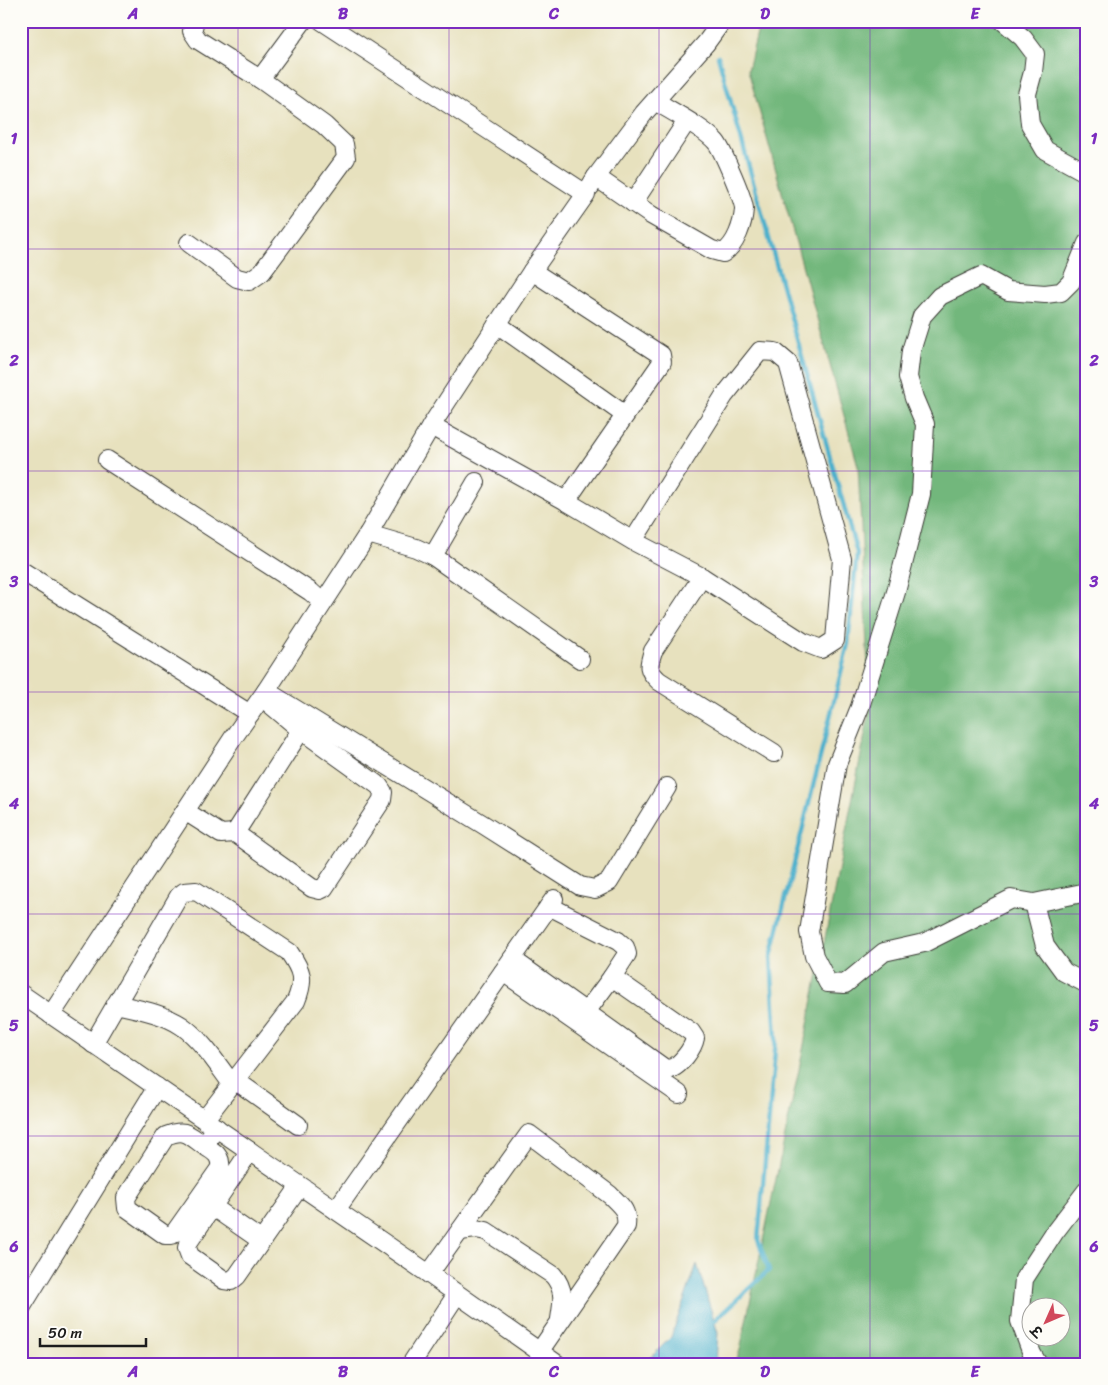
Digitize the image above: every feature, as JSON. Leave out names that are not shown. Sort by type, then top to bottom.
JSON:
[{"type":"street","points":[[189,243],[237,278],[249,280],[262,272],[346,158],[344,144],[324,125],[260,79],[198,40],[192,31],[195,21]]},
{"type":"street","points":[[260,79],[303,21]]},
{"type":"street","points":[[322,21],[586,194]]},
{"type":"street","points":[[51,1015],[264,695],[368,534],[431,426],[532,271],[596,177],[655,101],[706,43],[722,21]]},
{"type":"street","points":[[1003,21],[1023,38],[1035,54],[1033,72],[1027,94],[1030,124],[1045,150],[1087,173]]},
{"type":"street","points":[[596,177],[651,215],[712,250],[723,253],[730,248],[738,232],[745,207],[730,169],[716,142],[655,101]]},
{"type":"street","points":[[634,203],[687,121]]},
{"type":"street","points":[[1087,243],[1071,282],[1061,292],[1045,294],[1008,291],[981,276],[940,296],[922,316],[911,351],[908,377],[914,398],[925,424],[921,494],[896,592],[860,707],[837,764],[809,932],[814,956],[828,983],[845,984],[884,952],[924,943],[1011,899],[1034,902],[1087,892]]},
{"type":"street","points":[[532,271],[661,355],[662,362],[566,501]]},
{"type":"street","points":[[497,324],[625,415]]},
{"type":"street","points":[[431,426],[566,501],[633,541],[702,577],[803,642],[821,649],[835,640],[842,559],[788,363],[775,352],[760,351],[724,396],[633,541]]},
{"type":"street","points":[[107,460],[311,592],[323,603]]},
{"type":"street","points":[[433,556],[476,482]]},
{"type":"street","points":[[368,534],[416,548],[433,556],[580,659]]},
{"type":"street","points":[[22,571],[250,714]]},
{"type":"street","points":[[702,577],[653,651],[649,664],[651,673],[659,681],[774,753]]},
{"type":"street","points":[[185,811],[221,834],[235,832],[312,888],[320,890],[324,888],[382,800],[383,792],[379,786],[301,730],[264,695]]},
{"type":"street","points":[[264,695],[484,825],[580,886],[594,889],[609,882],[667,787]]},
{"type":"street","points":[[235,832],[301,730]]},
{"type":"street","points":[[93,1044],[179,896],[184,892],[196,891],[289,952],[302,976],[300,991],[296,1001],[233,1082],[211,1123],[203,1144]]},
{"type":"street","points":[[1034,902],[1045,946],[1064,972],[1087,984]]},
{"type":"street","points":[[336,1210],[552,903],[618,941],[625,947],[627,954],[586,1012]]},
{"type":"street","points":[[507,966],[586,1012],[664,1068],[671,1069],[676,1067],[694,1044],[695,1038],[690,1032],[612,977]]},
{"type":"street","points":[[507,966],[678,1094]]},
{"type":"street","points":[[21,994],[211,1123],[556,1364]]},
{"type":"street","points":[[116,1004],[150,1012],[181,1025],[233,1082],[298,1125]]},
{"type":"street","points":[[21,1308],[157,1086]]},
{"type":"street","points":[[176,1132],[186,1132],[203,1144],[218,1154],[221,1161],[220,1168],[172,1235],[166,1235],[127,1208],[126,1198],[166,1136],[176,1132]]},
{"type":"street","points":[[429,1274],[529,1134],[610,1195],[621,1206],[627,1216],[626,1226],[539,1352]]},
{"type":"street","points":[[250,1151],[188,1243],[187,1248],[190,1256],[224,1280],[230,1282],[237,1276],[300,1186]]},
{"type":"street","points":[[1038,1364],[1032,1354],[1020,1321],[1024,1280],[1054,1233],[1087,1190]]},
{"type":"street","points":[[213,1207],[262,1241]]},
{"type":"street","points":[[460,1231],[476,1229],[486,1231],[553,1275],[559,1283],[563,1296],[560,1322]]},
{"type":"street","points":[[411,1364],[457,1294]]},
{"type":"green space","points":[[760,21],[1087,21],[1087,1364],[735,1364],[740,1350],[802,1055],[870,709],[858,466],[748,70]]},
{"type":"water","points":[[697,1264],[718,1333],[716,1364],[644,1364],[671,1337]]},
{"type":"waterway","points":[[707,21],[708,25]]},
{"type":"waterway","points":[[714,1321],[769,1270],[758,1240],[776,1039],[771,957],[848,644],[857,553],[718,56]]}]
